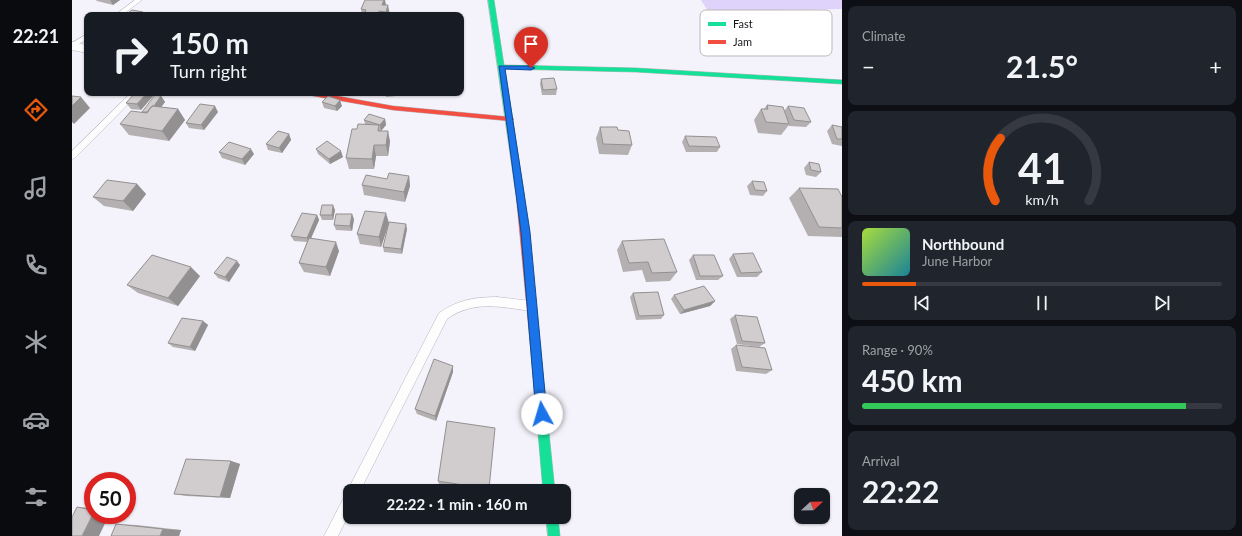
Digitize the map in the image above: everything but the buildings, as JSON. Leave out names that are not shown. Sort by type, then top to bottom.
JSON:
[{"type":"main road","points":[[491,0],[510,119],[525,232],[548,484]]},
{"type":"main road","points":[[502,67],[636,70],[842,82]]},
{"type":"main road","points":[[325,96],[393,108],[510,119]]},
{"type":"main road","points":[[553,524],[554,536]]},
{"type":"street","points":[[72,47],[84,49]]},
{"type":"lane","points":[[122,12],[139,0]]},
{"type":"lane","points":[[72,47],[84,38]]},
{"type":"lane","points":[[72,156],[132,96]]},
{"type":"lane","points":[[358,484],[443,316],[450,310],[479,301],[531,306]]},
{"type":"lane","points":[[331,536],[343,512]]},
{"type":"shaded area","points":[[701,0],[842,0],[842,9],[707,10]]},
{"type":"traffic: fast","points":[[491,0],[520,193]]},
{"type":"traffic: fast","points":[[502,67],[636,70],[842,82]]},
{"type":"traffic: fast","points":[[539,385],[548,484]]},
{"type":"traffic: fast","points":[[553,524],[554,536]]},
{"type":"traffic: jam","points":[[325,96],[393,108],[510,119]]},
{"type":"traffic: jam","points":[[520,193],[539,385]]},
{"type":"route","points":[[531,68],[502,67],[525,232],[542,414]]}]
